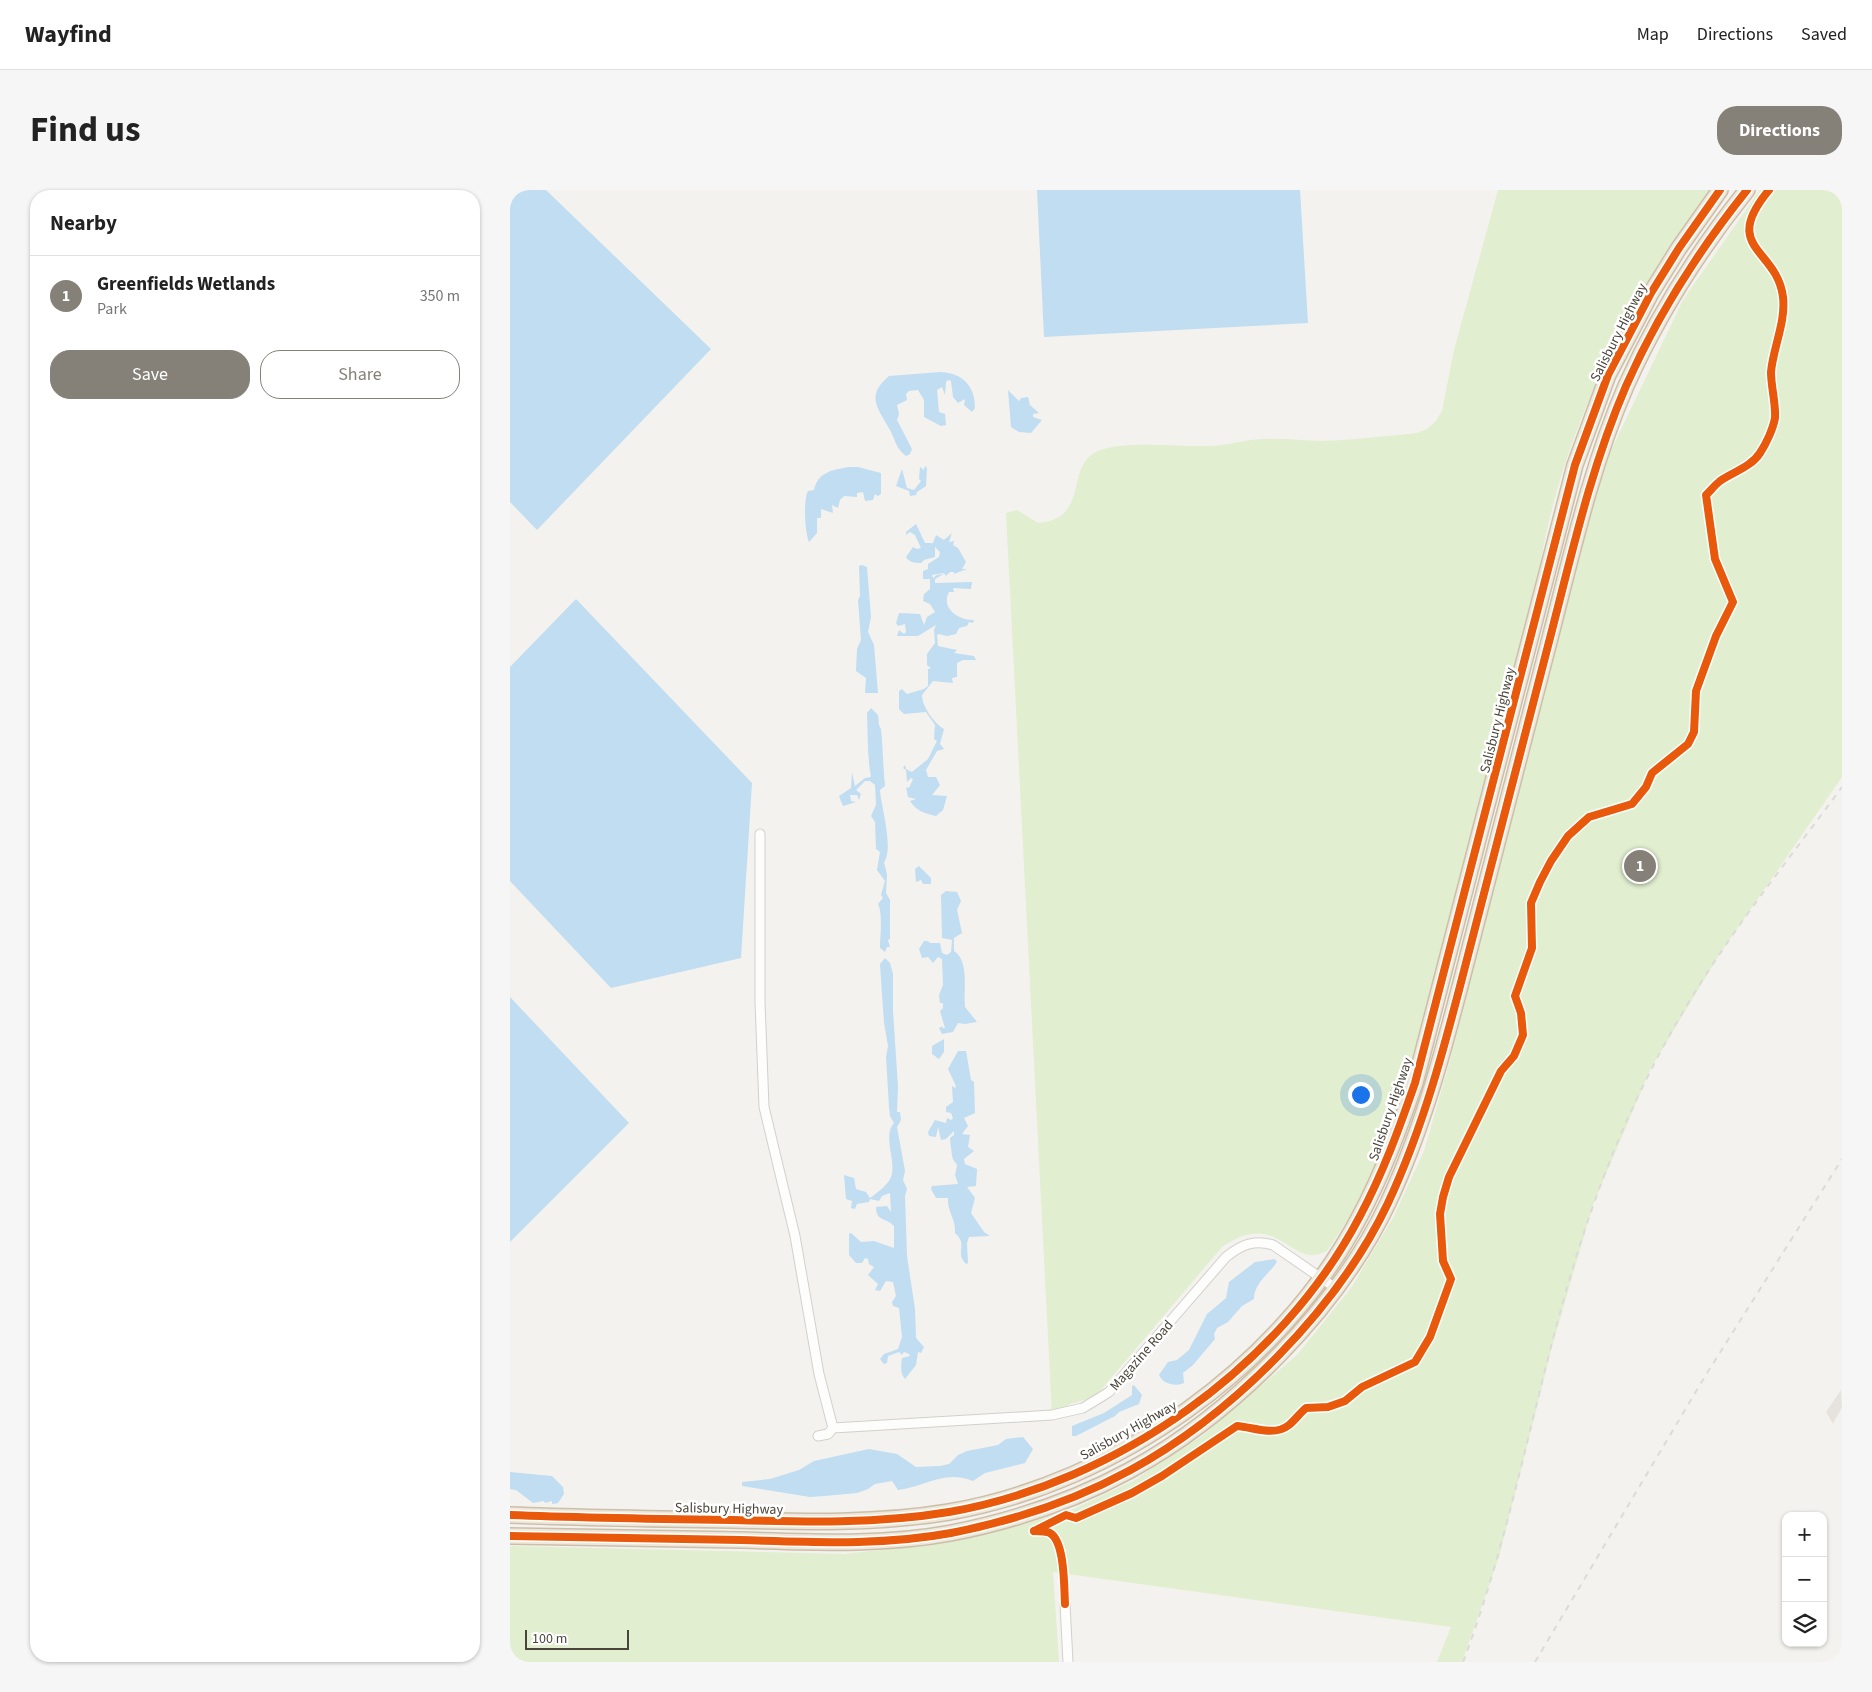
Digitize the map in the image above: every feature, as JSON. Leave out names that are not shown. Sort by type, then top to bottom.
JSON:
[{"type":"highway","name":"Salisbury Highway","points":[[510,1515],[805,1522],[878,1520],[950,1512],[1021,1494],[1089,1467],[1183,1414],[1214,1390],[1268,1341],[1321,1278],[1359,1219],[1391,1153],[1415,1083],[1575,465],[1604,384],[1651,293],[1678,248],[1720,190]]},
{"type":"highway","points":[[510,1536],[841,1543],[917,1538],[991,1524],[1049,1507],[1136,1468],[1171,1447],[1202,1425],[1257,1378],[1303,1331],[1337,1289],[1387,1206],[1427,1108],[1579,524],[1612,421],[1663,313],[1699,256],[1747,190]]},
{"type":"street","points":[[760,834],[760,1002],[764,1107],[795,1236],[819,1374],[833,1428]]},
{"type":"street","name":"Magazine Road","points":[[818,1436],[828,1434],[833,1428],[1052,1415],[1083,1408],[1109,1392],[1226,1257],[1236,1249],[1248,1244],[1261,1243],[1273,1245],[1337,1289]]},
{"type":"street","points":[[1065,1604],[1068,1662]]},
{"type":"green space","points":[[1498,190],[1711,190],[1653,276],[1627,321],[1603,368],[1565,464],[1422,1021],[1396,1112],[1374,1169],[1345,1224],[1327,1251],[1314,1255],[1303,1253],[1271,1236],[1258,1234],[1242,1237],[1222,1247],[1095,1397],[1070,1404],[1052,1415],[1006,513],[1017,510],[1038,523],[1054,519],[1065,512],[1071,502],[1082,468],[1088,458],[1098,451],[1109,448],[1137,445],[1215,446],[1265,439],[1315,441],[1357,439],[1417,433],[1427,429],[1436,421],[1442,411],[1454,350]]},
{"type":"green space","points":[[1760,190],[1842,190],[1842,777],[1719,955],[1651,1068],[1593,1205],[1552,1347],[1499,1557],[1462,1662],[1437,1662],[1451,1627],[1053,1572],[1059,1662],[510,1662],[510,1546],[844,1554],[918,1546],[993,1532],[1069,1511],[1133,1481],[1202,1436],[1297,1355],[1351,1288],[1394,1216],[1424,1151],[1449,1064],[1572,580],[1605,463],[1683,300]]},
{"type":"shaded area","points":[[1841,1390],[1842,1407],[1833,1424],[1826,1412]]},
{"type":"water","points":[[510,190],[546,190],[711,349],[537,530],[510,502]]},
{"type":"water","points":[[1037,190],[1300,190],[1308,323],[1044,337]]},
{"type":"water","points":[[940,372],[955,375],[966,382],[973,393],[975,408],[972,412],[964,405],[965,399],[958,403],[953,397],[951,381],[948,380],[946,382],[945,395],[942,387],[937,390],[939,412],[945,414],[946,425],[941,426],[924,417],[924,400],[918,390],[909,391],[906,394],[907,400],[897,405],[899,414],[897,420],[912,449],[910,454],[906,456],[898,447],[878,409],[876,402],[877,390],[889,376]]},
{"type":"water","points":[[1008,390],[1019,401],[1021,398],[1028,397],[1030,405],[1039,413],[1033,414],[1033,417],[1042,420],[1031,433],[1019,432],[1011,427]]},
{"type":"water","points":[[925,466],[927,468],[926,486],[917,492],[916,495],[910,496],[909,491],[896,486],[902,469],[907,488],[914,490],[921,481],[919,479],[920,467],[924,470]]},
{"type":"water","points":[[849,467],[858,467],[881,473],[881,494],[878,496],[875,494],[873,500],[865,501],[863,492],[857,493],[857,497],[844,496],[840,500],[838,508],[832,505],[833,513],[821,509],[821,518],[817,518],[817,533],[809,542],[805,516],[805,502],[808,491],[814,490],[819,479],[827,473]]},
{"type":"water","points":[[916,524],[925,543],[933,543],[936,535],[944,540],[952,533],[949,542],[954,541],[953,545],[958,548],[966,562],[962,569],[967,569],[954,574],[954,572],[950,572],[946,576],[944,573],[932,575],[933,578],[944,574],[935,579],[935,583],[972,582],[971,589],[953,588],[954,592],[949,592],[947,604],[953,613],[969,620],[974,620],[973,623],[969,622],[967,626],[959,628],[956,634],[947,636],[937,635],[938,646],[957,650],[954,653],[974,656],[976,660],[963,660],[957,663],[957,677],[952,678],[953,683],[933,681],[922,695],[924,705],[930,715],[944,729],[940,744],[944,749],[937,751],[926,770],[928,777],[936,777],[940,785],[932,795],[947,796],[943,810],[936,816],[921,811],[910,801],[916,799],[908,797],[906,787],[909,788],[913,779],[911,778],[907,782],[906,770],[903,768],[905,765],[906,769],[912,772],[928,759],[937,741],[934,739],[935,725],[926,712],[904,714],[899,709],[899,691],[902,689],[907,694],[928,686],[928,669],[931,668],[927,665],[927,654],[935,643],[934,630],[936,625],[918,636],[897,636],[899,630],[904,634],[906,632],[905,624],[898,626],[896,623],[899,613],[920,614],[924,625],[927,617],[935,612],[930,604],[923,601],[924,594],[930,589],[930,579],[923,579],[923,571],[928,569],[928,564],[939,557],[940,552],[935,547],[935,557],[924,560],[921,563],[912,562],[907,559],[906,557],[913,547],[921,548],[915,535],[910,532],[906,535],[906,532]]},
{"type":"water","points":[[859,566],[867,567],[871,617],[868,632],[874,645],[878,693],[865,693],[866,678],[856,671],[857,649],[861,640],[858,600],[860,596]]},
{"type":"water","points":[[576,599],[752,783],[741,958],[611,988],[510,881],[510,667]]},
{"type":"water","points":[[871,708],[878,715],[881,729],[885,786],[880,790],[888,848],[884,862],[887,875],[886,893],[890,900],[890,939],[888,940],[890,947],[887,947],[885,952],[880,948],[881,919],[878,904],[883,898],[881,895],[885,881],[877,870],[880,852],[876,849],[875,822],[871,816],[876,805],[875,785],[870,781],[865,781],[856,790],[861,794],[859,800],[857,795],[850,795],[851,801],[856,802],[843,806],[839,796],[851,788],[852,772],[855,786],[865,778],[871,777],[867,713]]},
{"type":"water","points":[[919,866],[931,878],[931,884],[923,884],[921,880],[916,882],[915,869]]},
{"type":"water","points":[[946,891],[957,892],[961,901],[957,910],[962,933],[954,938],[954,951],[959,956],[964,969],[965,1007],[977,1022],[958,1023],[953,1032],[942,1034],[939,1028],[943,1026],[942,1028],[945,1028],[940,1011],[943,1008],[943,1003],[940,1003],[939,995],[943,985],[942,959],[938,957],[933,963],[928,957],[922,958],[919,949],[924,941],[928,941],[930,943],[940,943],[942,953],[947,955],[951,952],[952,940],[942,938],[941,895]]},
{"type":"water","points":[[885,958],[890,963],[893,974],[893,1011],[898,1087],[897,1112],[900,1112],[901,1120],[897,1127],[905,1171],[903,1180],[907,1189],[905,1196],[907,1256],[915,1309],[916,1338],[924,1347],[921,1353],[918,1352],[916,1365],[905,1379],[901,1366],[902,1358],[910,1356],[909,1354],[904,1352],[902,1355],[899,1352],[888,1356],[887,1363],[884,1364],[880,1359],[884,1354],[898,1349],[902,1337],[899,1308],[893,1306],[892,1302],[896,1296],[893,1282],[886,1281],[880,1291],[875,1290],[878,1284],[868,1275],[874,1267],[869,1264],[868,1259],[865,1258],[862,1263],[856,1263],[849,1255],[849,1234],[851,1233],[861,1242],[874,1241],[894,1248],[894,1226],[876,1212],[876,1207],[887,1206],[891,1212],[890,1193],[882,1196],[879,1201],[870,1199],[869,1202],[857,1204],[855,1209],[851,1208],[852,1201],[846,1199],[844,1175],[854,1178],[856,1189],[866,1192],[870,1198],[882,1189],[891,1177],[892,1164],[889,1135],[894,1123],[890,1116],[889,1107],[886,1057],[888,1046],[884,1023],[880,964]]},
{"type":"water","points":[[510,997],[629,1123],[510,1242]]},
{"type":"water","points":[[944,1039],[944,1052],[939,1059],[932,1054],[932,1046]]},
{"type":"water","points":[[958,1051],[966,1051],[971,1080],[974,1082],[975,1113],[964,1118],[968,1126],[962,1134],[970,1135],[968,1147],[974,1151],[964,1159],[965,1164],[977,1169],[976,1186],[967,1187],[975,1198],[971,1213],[984,1232],[990,1236],[969,1237],[967,1243],[968,1263],[966,1264],[961,1256],[961,1242],[955,1233],[948,1198],[936,1198],[931,1189],[932,1186],[958,1184],[955,1175],[957,1165],[953,1160],[950,1139],[954,1135],[954,1131],[946,1139],[941,1140],[938,1127],[936,1137],[929,1136],[928,1132],[935,1120],[946,1123],[947,1118],[951,1120],[953,1118],[951,1113],[946,1112],[946,1107],[953,1102],[952,1086],[955,1088],[956,1086],[948,1069]]},
{"type":"water","points":[[1275,1259],[1277,1262],[1256,1288],[1254,1299],[1242,1306],[1228,1322],[1217,1328],[1214,1334],[1215,1339],[1193,1365],[1183,1373],[1184,1383],[1173,1385],[1163,1381],[1159,1375],[1168,1362],[1177,1360],[1189,1350],[1207,1314],[1226,1298],[1229,1282],[1255,1262]]},
{"type":"water","points":[[1134,1385],[1142,1395],[1139,1404],[1119,1412],[1115,1416],[1076,1436],[1072,1436],[1072,1426],[1104,1413],[1132,1395],[1132,1386]]},
{"type":"water","points":[[1023,1437],[1033,1449],[1025,1463],[985,1473],[973,1481],[963,1478],[944,1478],[898,1490],[892,1481],[875,1484],[857,1493],[810,1497],[742,1486],[742,1482],[770,1479],[799,1470],[814,1461],[869,1449],[897,1454],[916,1467],[940,1466],[949,1464],[958,1455],[967,1451],[998,1445],[1006,1439]]},
{"type":"water","points":[[510,1472],[552,1476],[563,1487],[564,1494],[558,1503],[552,1504],[552,1501],[545,1503],[544,1501],[533,1503],[516,1490],[510,1489]]},
{"type":"railway","points":[[1463,1662],[1482,1606],[1515,1492],[1574,1262],[1618,1140],[1664,1045],[1719,955],[1842,787]]},
{"type":"railway","points":[[1535,1662],[1704,1378],[1842,1159]]},
{"type":"cycle path","points":[[510,1515],[841,1521],[922,1516],[949,1512],[1011,1497],[1073,1475],[1132,1445],[1188,1410],[1239,1368],[1286,1322],[1327,1271],[1360,1216],[1390,1151],[1415,1083],[1575,465],[1608,375],[1651,293],[1679,248],[1720,190]]},
{"type":"cycle path","points":[[510,1536],[820,1542],[873,1541],[925,1537],[999,1522],[1045,1508],[1088,1491],[1129,1471],[1168,1447],[1206,1420],[1242,1390],[1294,1339],[1325,1303],[1366,1245],[1401,1174],[1423,1115],[1450,1024],[1574,542],[1602,448],[1626,386],[1651,334],[1680,284],[1712,236],[1747,190]]},
{"type":"cycle path","points":[[1034,1531],[1066,1515],[1076,1518],[1132,1493],[1162,1476],[1237,1426],[1270,1431],[1283,1429],[1306,1408],[1328,1407],[1345,1401],[1362,1387],[1415,1362],[1430,1337],[1451,1279],[1443,1261],[1440,1214],[1449,1177],[1501,1071],[1514,1056],[1523,1035],[1521,1013],[1515,996],[1532,948],[1531,903],[1551,861],[1568,836],[1589,817],[1632,804],[1646,787],[1652,773],[1688,744],[1694,732],[1696,691],[1716,636],[1733,602],[1715,559],[1706,495],[1720,481],[1747,466],[1756,458],[1767,441],[1775,418],[1771,372],[1783,316],[1783,297],[1779,281],[1750,237],[1750,225],[1755,210],[1769,190]]},
{"type":"cycle path","points":[[1034,1531],[1050,1533],[1059,1545],[1063,1566],[1065,1604]]},
{"type":"place","name":"Greenfields Wetlands","points":[[1640,866]]}]
